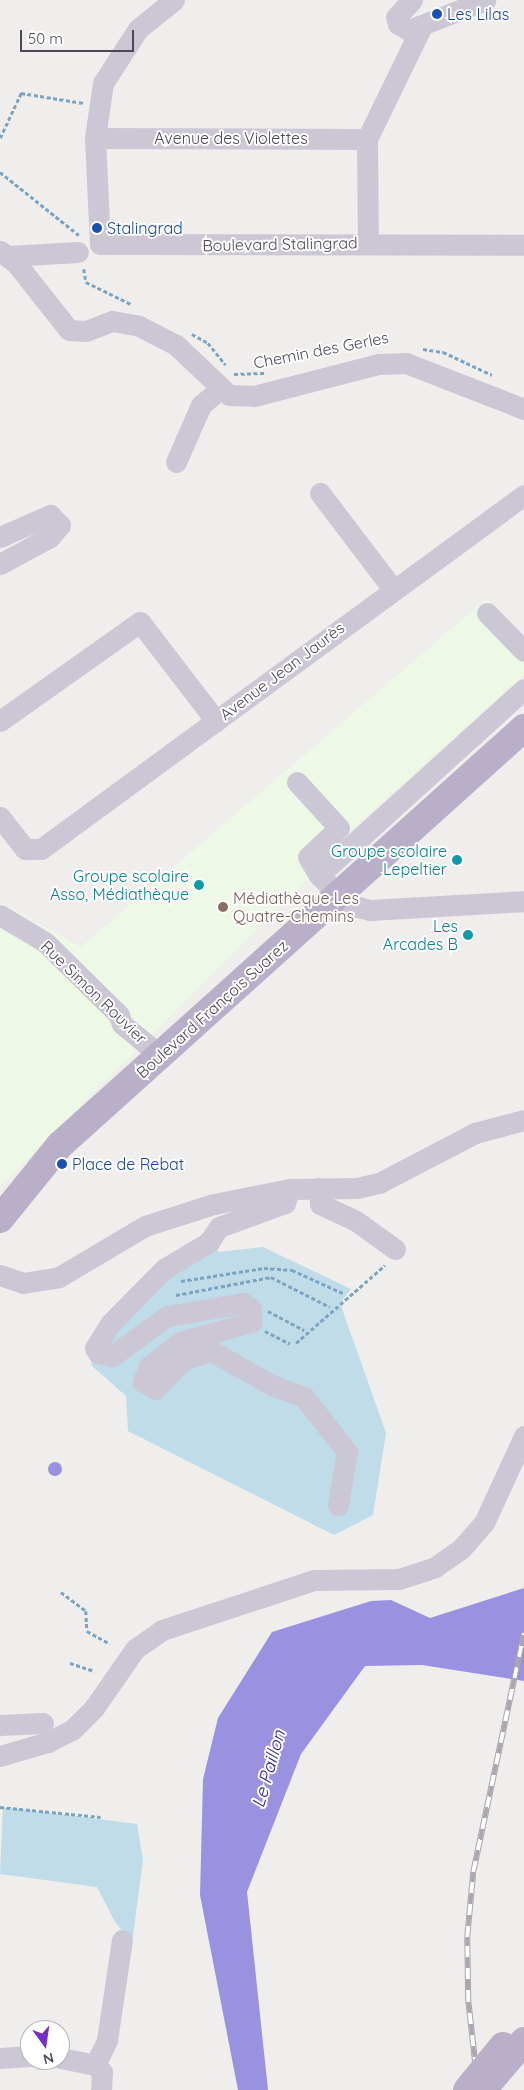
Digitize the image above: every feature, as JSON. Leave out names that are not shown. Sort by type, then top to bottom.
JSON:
[{"type":"main road","name":"Boulevard François Suarez","points":[[0,1219],[54,1151],[524,728]]},
{"type":"main road","points":[[483,2090],[513,2048],[524,2020]]},
{"type":"main road","points":[[467,2090],[513,2048]]},
{"type":"street","name":"Boulevard Stalingrad","points":[[174,0],[138,29],[118,56],[103,83],[95,138],[97,238],[105,247],[368,243],[524,245]]},
{"type":"street","points":[[412,0],[399,10],[398,24],[409,30],[421,28],[485,0]]},
{"type":"street","points":[[368,243],[367,138],[421,28]]},
{"type":"street","name":"Avenue des Violettes","points":[[95,138],[367,138]]},
{"type":"street","points":[[4,253],[82,253]]},
{"type":"street","points":[[4,253],[69,330],[86,331],[112,321],[139,326],[176,345],[219,390],[238,397],[254,396],[379,364],[406,363],[524,408]]},
{"type":"street","points":[[176,462],[201,405],[219,390]]},
{"type":"street","points":[[320,493],[393,589]]},
{"type":"street","name":"Avenue Jean Jaurès","points":[[0,817],[24,849],[41,850],[393,589],[524,495]]},
{"type":"street","points":[[0,537],[50,515],[60,525],[50,537],[0,564]]},
{"type":"street","points":[[487,613],[524,651]]},
{"type":"street","points":[[0,721],[132,623],[146,625],[216,721]]},
{"type":"street","points":[[319,875],[524,689]]},
{"type":"street","points":[[297,782],[339,828],[308,857],[319,875],[337,896],[370,910],[524,900]]},
{"type":"street","name":"Rue Simon Rouvier","points":[[0,915],[119,1015],[122,1024],[161,1056]]},
{"type":"street","points":[[0,1276],[23,1283],[59,1277],[164,1218],[290,1189],[379,1183],[475,1133],[524,1120]]},
{"type":"street","points":[[319,1188],[320,1204],[356,1221],[396,1249]]},
{"type":"street","points":[[251,1315],[231,1303],[198,1308],[156,1321],[112,1356],[98,1353],[95,1348],[110,1324],[164,1269],[209,1242],[219,1227],[285,1203],[290,1189]]},
{"type":"street","points":[[251,1315],[180,1342],[149,1366],[143,1382],[155,1389],[183,1360],[211,1350],[274,1386],[304,1397],[347,1452],[338,1505]]},
{"type":"street","points":[[0,1756],[48,1742],[72,1730],[94,1708],[135,1648],[162,1630],[314,1580],[399,1579],[435,1567],[461,1549],[484,1523],[524,1436]]},
{"type":"street","points":[[0,1725],[43,1723]]},
{"type":"street","points":[[96,2065],[107,2040],[122,1940]]},
{"type":"street","points":[[0,2058],[20,2057]]},
{"type":"street","points":[[70,2060],[96,2065],[102,2072],[101,2090]]},
{"type":"path","points":[[0,138],[21,93],[99,105]]},
{"type":"path","points":[[0,172],[82,253],[86,282],[139,308]]},
{"type":"path","name":"Chemin des Gerles","points":[[184,330],[208,343],[231,374],[270,372]]},
{"type":"path","name":"Chemin des Gerles","points":[[413,348],[443,352],[496,378]]},
{"type":"path","points":[[296,1343],[377,1276],[396,1249]]},
{"type":"path","points":[[251,1315],[268,1311],[304,1330]]},
{"type":"path","points":[[251,1315],[290,1344]]},
{"type":"path","points":[[61,1592],[86,1611],[87,1631],[110,1644]]},
{"type":"path","points":[[70,1663],[94,1670]]},
{"type":"path","points":[[0,1807],[101,1817]]},
{"type":"shaded area","points":[[487,598],[524,644],[524,674],[317,861],[308,879],[0,1186],[0,902],[81,947]]},
{"type":"shaded area","points":[[208,1234],[219,1252],[263,1247],[351,1289],[340,1303],[386,1433],[373,1515],[334,1535],[128,1431],[126,1396],[92,1366],[87,1345]]},
{"type":"shaded area","points":[[3,1807],[137,1824],[143,1860],[132,1943],[115,1922],[97,1887],[0,1874]]},
{"type":"water","points":[[52,1462],[58,1462],[62,1469],[58,1476],[52,1476],[48,1472],[48,1466]]},
{"type":"water","name":"Le Paillon","points":[[524,1588],[524,1681],[422,1665],[365,1666],[301,1754],[247,1892],[268,2090],[238,2090],[200,1895],[203,1779],[218,1718],[272,1632],[371,1601],[391,1600],[430,1618]]},
{"type":"railway","points":[[478,2090],[468,2001],[467,1937],[473,1872],[524,1633]]},
{"type":"place","name":"Les Lilas","points":[[437,14]]},
{"type":"place","name":"Stalingrad","points":[[97,228]]},
{"type":"place","name":"Groupe scolaire Lepeltier","points":[[457,860]]},
{"type":"place","name":"Groupe scolaire Asso, Médiathèque","points":[[199,885]]},
{"type":"place","name":"Médiathèque Les Quatre-Chemins","points":[[223,907]]},
{"type":"place","name":"Les Arcades B","points":[[468,935]]},
{"type":"place","name":"Place de Rebat","points":[[62,1164]]}]
